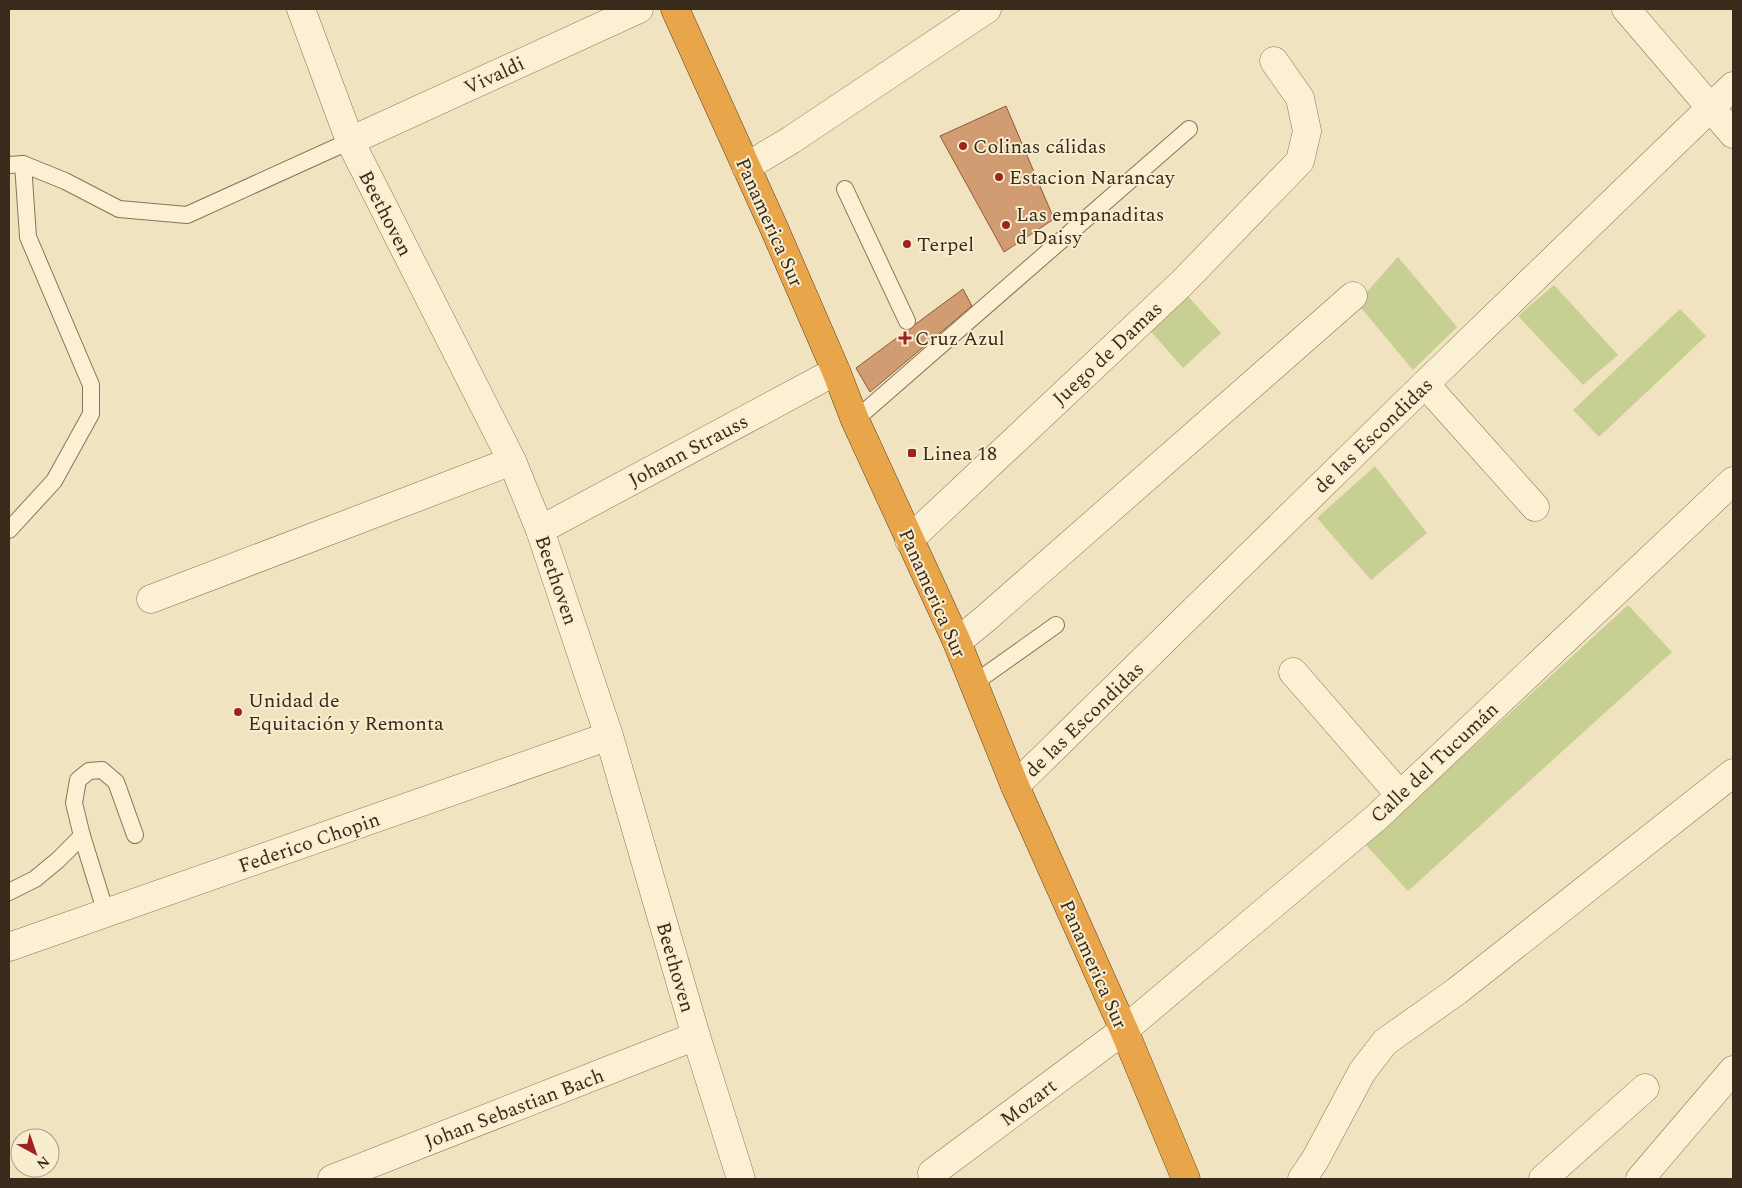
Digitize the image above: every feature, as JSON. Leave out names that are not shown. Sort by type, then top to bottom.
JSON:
[{"type":"highway","name":"Panamerica Sur","points":[[675,9],[836,370],[855,420],[956,642],[1015,786],[1124,1030],[1186,1179]]},
{"type":"street","name":"Beethoven","points":[[301,9],[350,141],[512,461],[540,530],[609,736],[696,1036],[741,1179]]},
{"type":"street","name":"Vivaldi","points":[[350,141],[639,9]]},
{"type":"street","points":[[746,167],[791,140],[987,9]]},
{"type":"street","points":[[1632,11],[1733,134]]},
{"type":"street","name":"Juego de Damas","points":[[909,540],[1182,283],[1300,161],[1307,131],[1300,98],[1274,61]]},
{"type":"street","name":"de las Escondidas","points":[[1015,786],[1425,384],[1733,86]]},
{"type":"street","points":[[956,642],[985,619],[1353,296]]},
{"type":"street","name":"Johann Strauss","points":[[540,530],[836,370]]},
{"type":"street","points":[[1425,384],[1535,506]]},
{"type":"street","points":[[151,599],[512,461]]},
{"type":"street","name":"Calle del Tucumán","points":[[1124,1030],[1377,817],[1733,481]]},
{"type":"street","points":[[1293,672],[1400,795]]},
{"type":"street","name":"Federico Chopin","points":[[9,947],[609,736]]},
{"type":"street","points":[[1302,1179],[1316,1160],[1362,1072],[1385,1042],[1457,991],[1733,773]]},
{"type":"street","name":"Mozart","points":[[932,1174],[1124,1030]]},
{"type":"street","name":"Johan Sebastian Bach","points":[[332,1179],[696,1036]]},
{"type":"street","points":[[1640,1179],[1733,1070]]},
{"type":"street","points":[[1543,1179],[1645,1088]]},
{"type":"lane","points":[[855,420],[1189,129]]},
{"type":"lane","points":[[9,530],[54,481],[91,414],[90,385],[28,237],[16,164],[65,182],[119,209],[188,215],[350,141]]},
{"type":"lane","points":[[845,189],[907,321]]},
{"type":"lane","points":[[973,684],[1056,625]]},
{"type":"lane","points":[[106,913],[82,836],[74,803],[78,780],[88,771],[102,770],[116,782],[135,835]]},
{"type":"lane","points":[[9,892],[35,879],[58,860],[82,836]]},
{"type":"green space","points":[[1398,257],[1457,327],[1413,370],[1357,303]]},
{"type":"green space","points":[[1554,285],[1618,355],[1583,385],[1518,316]]},
{"type":"green space","points":[[1185,293],[1221,333],[1183,368],[1147,327]]},
{"type":"green space","points":[[1680,309],[1706,336],[1599,437],[1573,410]]},
{"type":"green space","points":[[1375,466],[1427,533],[1371,580],[1317,518]]},
{"type":"green space","points":[[1628,605],[1672,652],[1408,891],[1366,845]]},
{"type":"building","name":"Estacion Narancay","points":[[1006,106],[1054,219],[1004,252],[940,136]]},
{"type":"building","points":[[963,289],[972,306],[870,392],[856,368]]},
{"type":"place","name":"Colinas cálidas","points":[[963,146]]},
{"type":"place","name":"Estacion Narancay","points":[[999,177]]},
{"type":"place","name":"Las empanaditas d Daisy","points":[[1006,225]]},
{"type":"place","name":"Terpel","points":[[907,244]]},
{"type":"place","name":"Cruz Azul","points":[[905,338]]},
{"type":"place","name":"Linea 18","points":[[912,453]]},
{"type":"place","name":"Unidad de Equitación y Remonta","points":[[238,712]]}]
